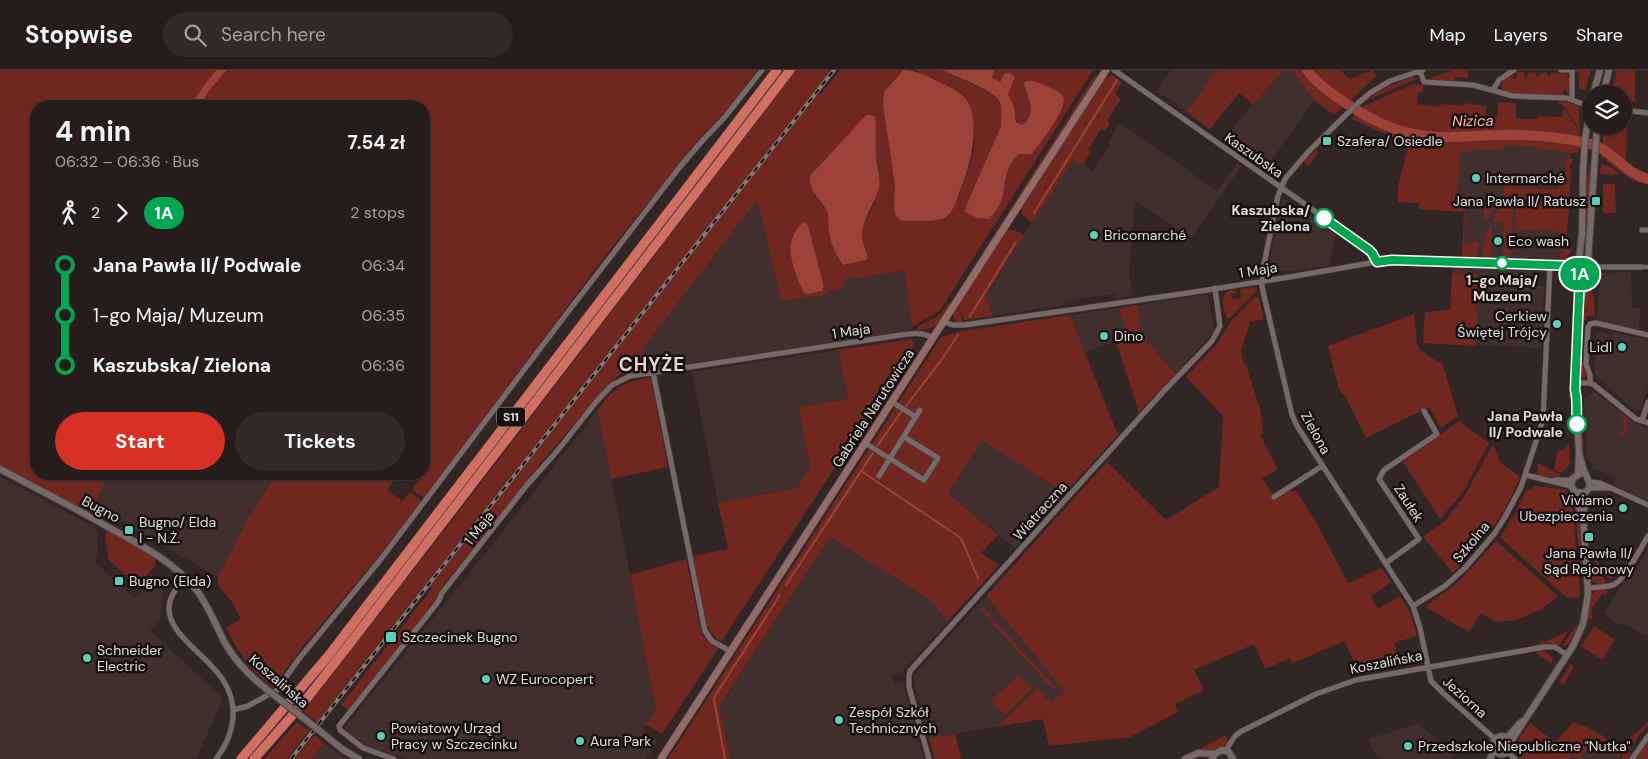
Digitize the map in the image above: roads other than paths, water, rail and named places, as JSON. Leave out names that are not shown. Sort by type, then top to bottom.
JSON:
[{"type":"highway","name":"S11","points":[[241,759],[329,655],[777,70]]},
{"type":"highway","name":"S11","points":[[254,759],[304,702],[348,646],[790,70]]},
{"type":"main road","name":"Gabriela Narutowicza","points":[[661,759],[1106,70]]},
{"type":"street","points":[[233,710],[248,706],[277,690],[298,660],[381,560],[679,168],[725,117],[762,70]]},
{"type":"street","name":"Kaszubska","points":[[1114,70],[1362,245],[1372,253],[1377,262]]},
{"type":"street","points":[[1494,90],[1499,80],[1514,70]]},
{"type":"street","points":[[1562,70],[1572,70],[1572,99]]},
{"type":"street","points":[[1596,85],[1600,70]]},
{"type":"street","points":[[1605,85],[1609,70]]},
{"type":"street","points":[[1281,187],[1301,159],[1357,104],[1377,88],[1390,81],[1422,71],[1424,82],[1473,85],[1513,96],[1572,99],[1582,105]]},
{"type":"street","points":[[1632,111],[1648,113]]},
{"type":"street","points":[[1579,309],[1587,275],[1591,272],[1584,266],[1582,233],[1587,135]]},
{"type":"street","points":[[1583,515],[1578,506],[1574,480],[1579,453],[1576,386],[1579,309],[1597,135]]},
{"type":"street","name":"Zielona","points":[[1281,187],[1262,281],[1262,292],[1292,415],[1300,432],[1413,606],[1428,666]]},
{"type":"street","points":[[1642,230],[1648,230]]},
{"type":"street","name":"1 Maja","points":[[944,322],[953,325],[964,325],[1392,260],[1550,266],[1645,267]]},
{"type":"street","name":"Szkolna","points":[[1413,606],[1457,576],[1475,556],[1505,517],[1526,475],[1543,424],[1550,266]]},
{"type":"street","name":"Wiatraczna","points":[[929,759],[909,687],[910,670],[1162,393],[1212,341],[1220,326],[1215,288]]},
{"type":"street","points":[[1590,383],[1590,375],[1586,364],[1588,328],[1590,324],[1596,323],[1648,335]]},
{"type":"street","name":"1 Maja","points":[[394,759],[363,748],[340,730],[339,726],[438,602],[442,593],[527,485],[605,392],[623,378],[653,372],[916,333],[933,338]]},
{"type":"street","points":[[653,372],[704,631],[712,640],[730,651]]},
{"type":"street","points":[[1576,386],[1590,383],[1621,407],[1648,423]]},
{"type":"street","points":[[892,402],[916,417]]},
{"type":"street","points":[[1642,421],[1648,402]]},
{"type":"street","points":[[879,476],[920,410]]},
{"type":"street","name":"Zaułek","points":[[1386,563],[1419,539],[1379,478],[1384,470],[1437,434],[1424,411]]},
{"type":"street","points":[[865,443],[924,480],[938,458],[904,437]]},
{"type":"street","points":[[1509,740],[1522,727],[1523,721],[1568,655],[1577,639],[1585,616],[1588,588],[1583,515],[1587,485],[1583,461],[1579,453]]},
{"type":"street","points":[[1274,497],[1322,466]]},
{"type":"street","name":"Bugno","points":[[0,469],[128,538],[165,561],[186,578]]},
{"type":"street","points":[[1526,475],[1552,480],[1574,480],[1587,485],[1610,488],[1648,505]]},
{"type":"street","points":[[1575,492],[1587,485]]},
{"type":"street","points":[[1588,588],[1617,583],[1636,557],[1648,536]]},
{"type":"street","points":[[186,578],[178,585],[172,595],[169,607],[170,618],[180,636],[212,666],[223,680],[231,696],[233,710],[232,729],[228,740],[216,759]]},
{"type":"street","name":"Koszalińska","points":[[186,578],[209,608],[233,655],[247,673],[342,749],[359,759]]},
{"type":"street","name":"Koszalińska","points":[[1226,750],[1240,732],[1316,694],[1356,680],[1550,646],[1568,655]]},
{"type":"street","name":"Jeziorna","points":[[1428,666],[1431,681],[1434,685],[1495,739]]},
{"type":"street","points":[[1490,759],[1508,752],[1511,746],[1509,740],[1500,736],[1492,744],[1497,755]]},
{"type":"street","points":[[1632,759],[1648,736]]},
{"type":"street","points":[[1185,759],[1200,753],[1213,757],[1222,750],[1226,750],[1232,754],[1233,759]]},
{"type":"street","points":[[1508,752],[1514,759]]},
{"type":"waterway","name":"Nizica","points":[[1307,70],[1319,84],[1344,102],[1390,127],[1410,133],[1440,137],[1522,135],[1587,143],[1603,150],[1632,172],[1648,179]]},
{"type":"waterway","points":[[1034,213],[1117,80]]},
{"type":"waterway","points":[[970,316],[1016,242]]},
{"type":"waterway","points":[[906,406],[958,335]]},
{"type":"waterway","points":[[878,445],[901,412]]},
{"type":"waterway","points":[[786,585],[873,453]]},
{"type":"waterway","points":[[861,471],[961,538],[978,578]]},
{"type":"waterway","points":[[725,759],[714,700],[715,696],[780,595]]},
{"type":"railway","points":[[291,759],[834,70]]},
{"type":"place","name":"Szafera/ Osiedle","points":[[1327,141]]},
{"type":"place","name":"Intermarché","points":[[1476,178]]},
{"type":"place","name":"Jana Pawła II/ Ratusz","points":[[1596,201]]},
{"type":"place","name":"Kaszubska/ Zielona","points":[[1324,218]]},
{"type":"place","name":"Bricomarché","points":[[1094,235]]},
{"type":"place","name":"Eco wash","points":[[1498,241]]},
{"type":"place","name":"1-go Maja/ Muzeum","points":[[1502,263]]},
{"type":"place","name":"Cerkiew Świętej Trójcy","points":[[1557,324]]},
{"type":"place","name":"Dino","points":[[1104,336]]},
{"type":"place","name":"Lidl","points":[[1622,347]]},
{"type":"place","name":"Jana Pawła II/ Podwale","points":[[1577,424]]},
{"type":"place","name":"Viviamo Ubezpieczenia","points":[[1623,508]]},
{"type":"place","name":"Bugno/ Elda I - N.Ż.","points":[[129,530]]},
{"type":"place","name":"Jana Pawła II/ Sąd Rejonowy","points":[[1589,537]]},
{"type":"place","name":"Bugno (Elda)","points":[[119,581]]},
{"type":"place","name":"Szczecinek Bugno","points":[[391,637]]},
{"type":"place","name":"Schneider Electric","points":[[87,658]]},
{"type":"place","name":"WZ Eurocopert","points":[[486,679]]},
{"type":"place","name":"Zespół Szkół Technicznych","points":[[839,720]]},
{"type":"place","name":"Powiatowy Urząd Pracy w Szczecinku","points":[[381,736]]},
{"type":"place","name":"Aura Park","points":[[580,741]]},
{"type":"place","name":"Przedszkole Niepubliczne \"Nutka\"","points":[[1408,746]]},
{"type":"district","name":"CHYŻE","points":[[652,364]]}]
